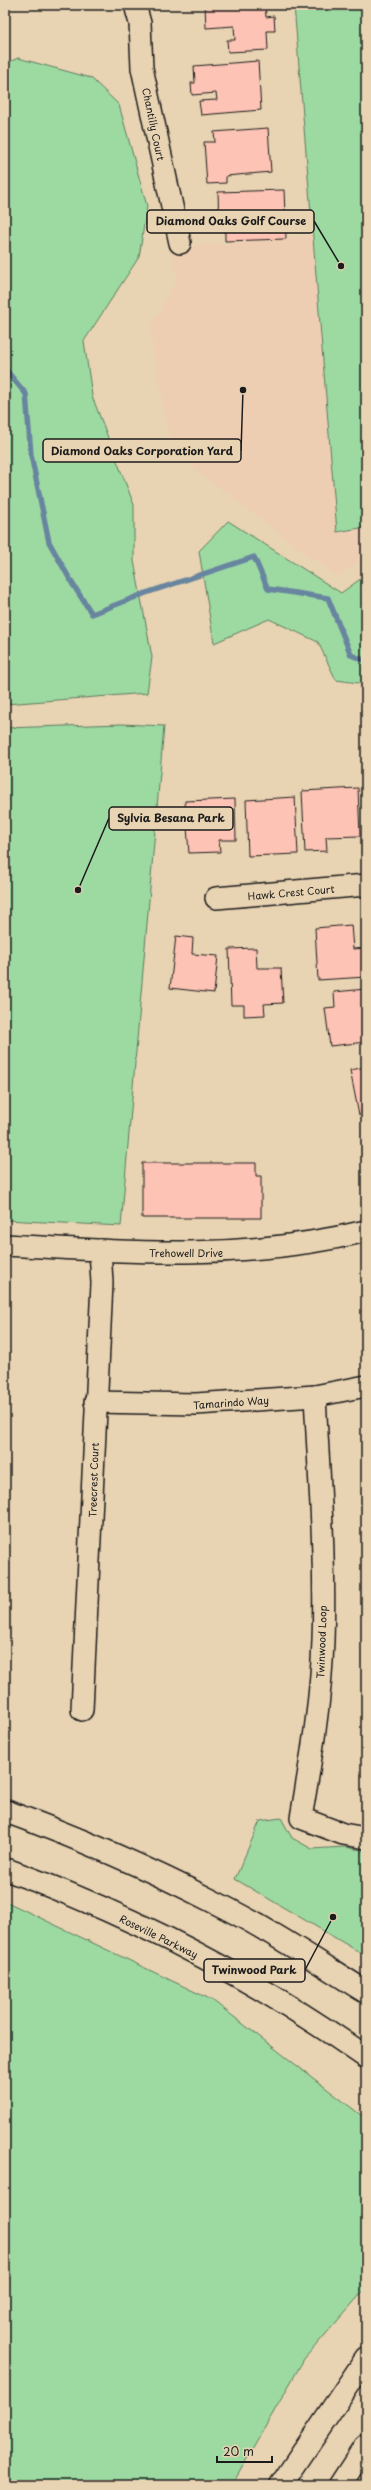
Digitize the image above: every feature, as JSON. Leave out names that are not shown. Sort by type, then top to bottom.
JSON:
[{"type":"main road","points":[[5,1810],[73,1836],[215,1902],[301,1951],[366,1992]]},
{"type":"main road","name":"Roseville Parkway","points":[[5,1868],[91,1904],[215,1964],[270,1996],[366,2058]]},
{"type":"main road","points":[[281,2485],[366,2359]]},
{"type":"main road","points":[[340,2485],[366,2445]]},
{"type":"street","name":"Chantilly Court","points":[[135,5],[140,23],[142,68],[180,243]]},
{"type":"street","name":"Hawk Crest Court","points":[[216,898],[366,886]]},
{"type":"street","name":"Trehowell Drive","points":[[5,1245],[171,1254],[227,1252],[275,1248],[366,1231]]},
{"type":"street","name":"Treecrest Court","points":[[82,1710],[102,1283],[100,1250]]},
{"type":"street","name":"Tamarindo Way","points":[[96,1402],[196,1404],[315,1396],[366,1386]]},
{"type":"street","name":"Twinwood Loop","points":[[315,1396],[323,1546],[323,1642],[314,1744],[301,1818],[343,1834],[366,1838]]},
{"type":"shaded area","points":[[313,236],[337,532],[366,527],[366,556],[337,577],[172,452],[150,329],[178,278],[170,248]]},
{"type":"green space","points":[[294,5],[366,5],[366,527],[337,532]]},
{"type":"green space","points":[[18,58],[91,78],[119,105],[147,206],[139,257],[84,341],[92,396],[134,505],[134,561],[152,657],[147,693],[5,704],[5,64]]},
{"type":"green space","points":[[228,521],[341,593],[366,575],[366,684],[336,680],[318,642],[269,619],[214,643],[199,551]]},
{"type":"green space","points":[[122,724],[164,726],[121,1226],[5,1220],[5,728]]},
{"type":"green space","points":[[281,1818],[292,1838],[312,1849],[345,1847],[366,1851],[366,1956],[235,1879],[260,1821]]},
{"type":"green space","points":[[5,1901],[212,2000],[366,2119],[366,2288],[304,2359],[232,2485],[13,2485],[5,2481]]},
{"type":"building","points":[[205,5],[265,5],[266,17],[274,16],[275,31],[267,31],[268,50],[228,52],[227,40],[235,40],[234,26],[206,28]]},
{"type":"building","points":[[258,61],[261,110],[201,115],[199,101],[217,100],[216,93],[192,95],[191,83],[195,83],[194,66]]},
{"type":"building","points":[[268,128],[271,172],[226,176],[226,183],[207,184],[204,142],[215,142],[214,132]]},
{"type":"building","points":[[284,190],[286,239],[225,241],[225,223],[219,224],[218,192]]},
{"type":"building","points":[[358,788],[360,836],[326,837],[327,851],[305,852],[302,791]]},
{"type":"building","points":[[295,797],[298,854],[248,856],[246,800]]},
{"type":"building","points":[[235,799],[236,840],[219,840],[220,852],[189,853],[185,801]]},
{"type":"building","points":[[351,925],[353,949],[366,948],[366,977],[318,980],[315,928]]},
{"type":"building","points":[[176,936],[193,938],[192,954],[218,956],[214,993],[170,988]]},
{"type":"building","points":[[256,948],[257,968],[281,968],[283,1003],[264,1004],[265,1015],[244,1016],[244,1005],[231,1005],[229,949]]},
{"type":"building","points":[[366,989],[366,1042],[330,1046],[325,1008],[335,1007],[334,992]]},
{"type":"building","points":[[366,1067],[366,1113],[359,1115],[350,1070]]},
{"type":"building","points":[[142,1163],[256,1163],[256,1176],[261,1176],[261,1218],[142,1218]]},
{"type":"waterway","points":[[5,369],[26,394],[31,455],[49,542],[72,583],[92,614],[146,593],[254,557],[268,589],[328,598],[351,655],[366,661]]},
{"type":"place","name":"Diamond Oaks Golf Course","points":[[341,266]]},
{"type":"place","name":"Diamond Oaks Corporation Yard","points":[[243,390]]},
{"type":"place","name":"Sylvia Besana Park","points":[[78,890]]},
{"type":"place","name":"Twinwood Park","points":[[333,1917]]}]
